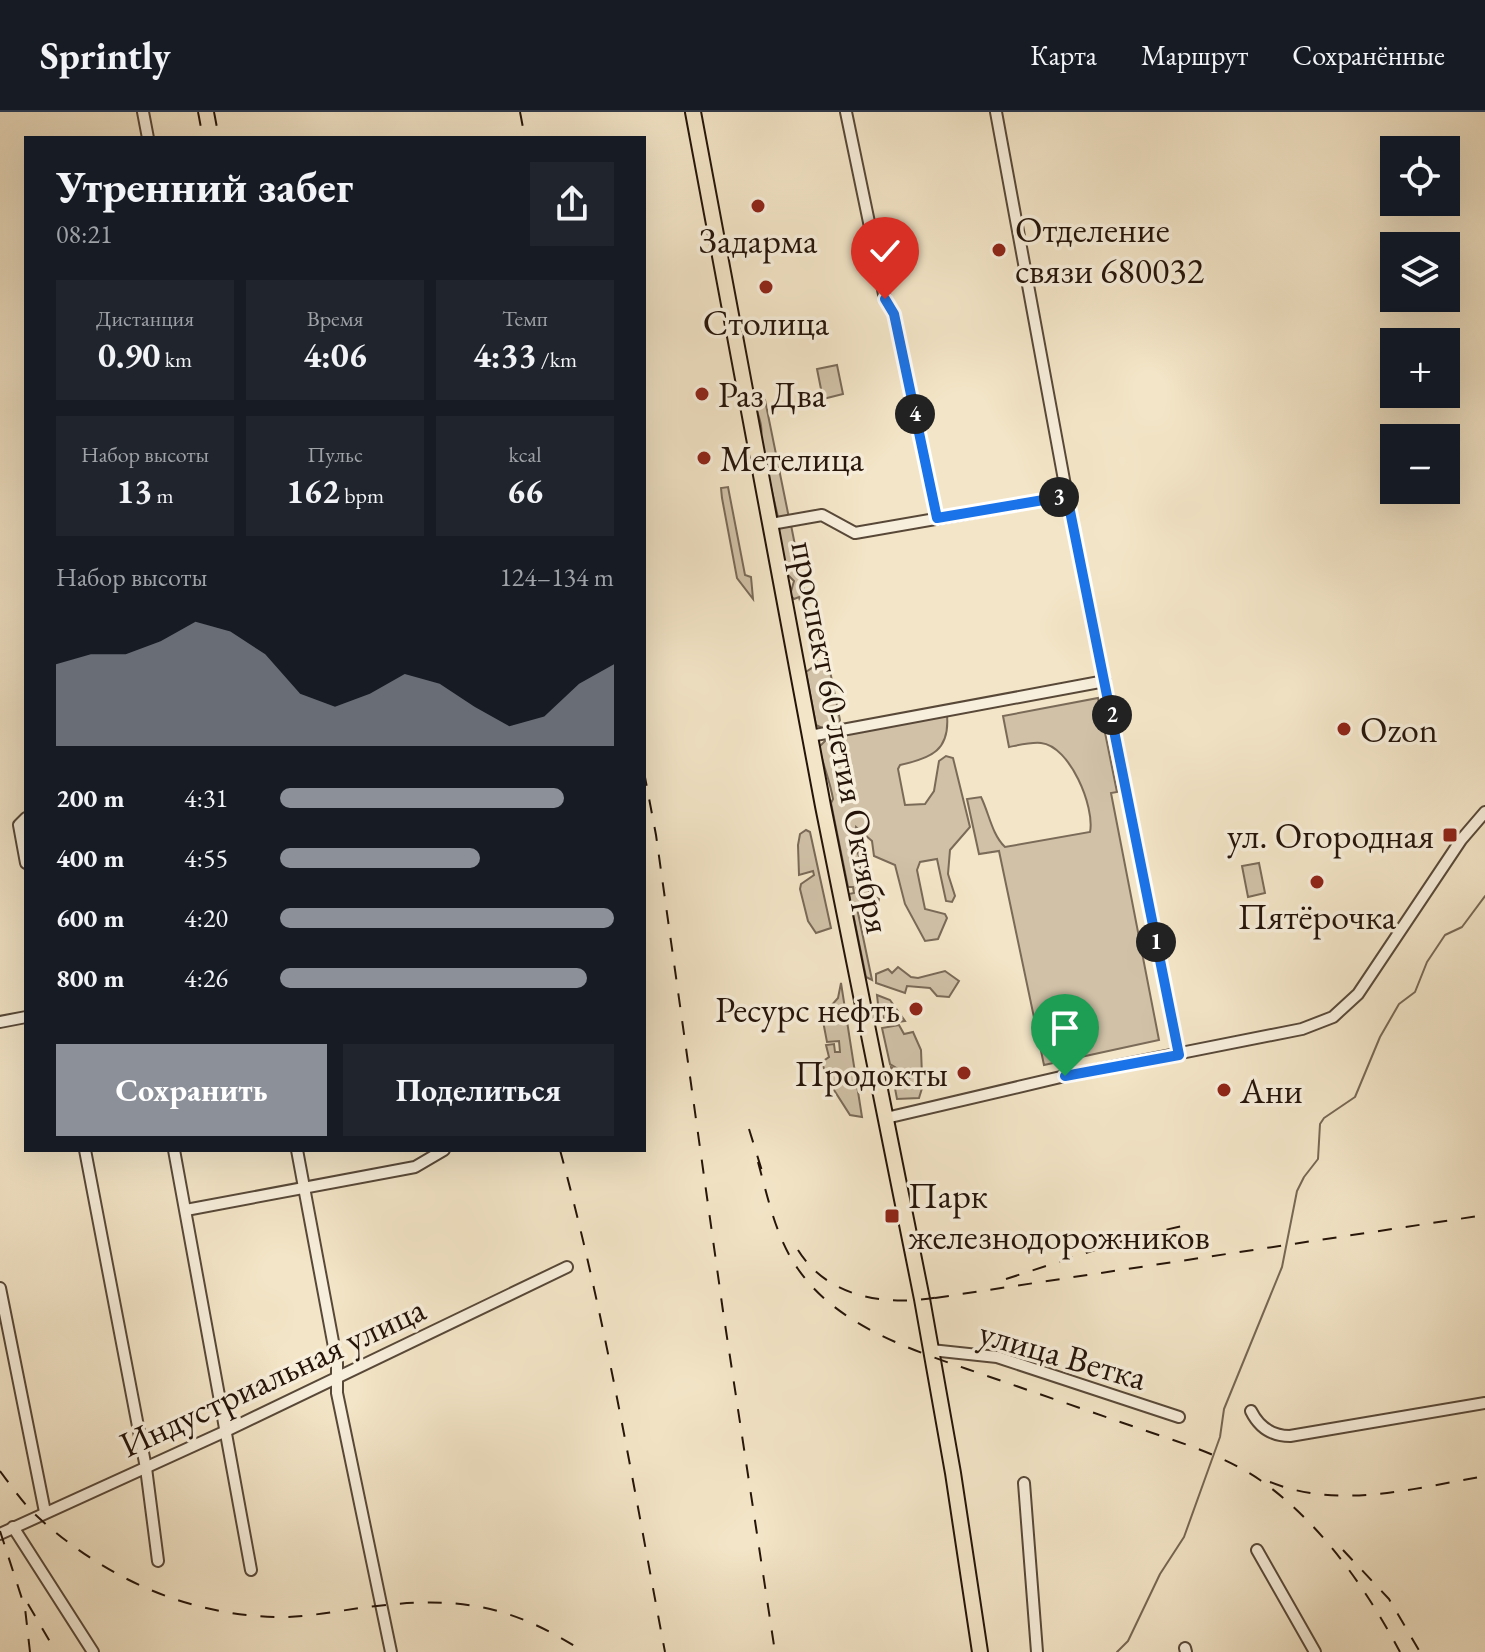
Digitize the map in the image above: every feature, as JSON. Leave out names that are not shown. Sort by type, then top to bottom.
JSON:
[{"type":"highway","name":"проспект 60-летия Октября","points":[[693,112],[810,736],[931,1350],[980,1652]]},
{"type":"highway","name":"проспект 60-летия Октября","points":[[934,1373],[935,1400],[971,1652]]},
{"type":"street","points":[[143,112],[148,136]]},
{"type":"street","points":[[846,112],[885,299],[894,314],[937,518]]},
{"type":"street","points":[[996,112],[1067,496],[1179,1055]]},
{"type":"street","points":[[771,524],[822,515],[855,533],[1067,496]]},
{"type":"street","points":[[810,736],[1105,681]]},
{"type":"street","points":[[886,1118],[1065,1076],[1302,1029],[1333,1017],[1363,987],[1461,840],[1485,812]]},
{"type":"street","points":[[24,820],[19,825],[24,852]]},
{"type":"street","points":[[0,1022],[24,1017]]},
{"type":"street","points":[[85,1152],[146,1468],[158,1561]]},
{"type":"street","points":[[174,1152],[251,1570]]},
{"type":"street","points":[[297,1152],[337,1363],[336,1378],[391,1652]]},
{"type":"street","points":[[186,1210],[415,1167],[441,1152]]},
{"type":"street","name":"Индустриальная улица","points":[[0,1534],[226,1431],[567,1267]]},
{"type":"street","points":[[0,1288],[45,1512]]},
{"type":"street","name":"улица Ветка","points":[[931,1350],[997,1357],[1179,1417]]},
{"type":"street","points":[[1251,1411],[1256,1421],[1269,1432],[1290,1436],[1485,1403]]},
{"type":"street","points":[[1024,1483],[1037,1652]]},
{"type":"street","points":[[13,1527],[93,1652]]},
{"type":"street","points":[[1257,1550],[1315,1652]]},
{"type":"shaded area","points":[[837,365],[843,394],[823,399],[817,369]]},
{"type":"shaded area","points":[[753,390],[765,400],[789,518],[778,517],[760,441],[761,428]]},
{"type":"shaded area","points":[[728,487],[745,575],[751,577],[753,599],[737,578],[721,488]]},
{"type":"shaded area","points":[[791,525],[809,616],[804,617],[799,597],[794,599],[790,595],[794,581],[786,573],[778,530]]},
{"type":"shaded area","points":[[816,659],[819,666],[830,671],[840,720],[837,726],[824,729],[816,725],[806,672],[813,667],[812,660]]},
{"type":"shaded area","points":[[1098,698],[1117,792],[1111,793],[1159,1040],[1044,1065],[999,851],[979,854],[967,799],[981,797],[994,830],[1005,847],[1090,832],[1089,808],[1071,766],[1052,747],[1041,743],[1009,747],[1003,716]]},
{"type":"shaded area","points":[[947,715],[945,737],[937,750],[900,765],[898,769],[905,805],[925,804],[934,791],[939,761],[946,756],[953,758],[970,827],[950,850],[948,874],[955,896],[952,902],[946,901],[937,859],[920,862],[917,870],[925,909],[945,914],[947,918],[938,939],[925,941],[905,904],[895,865],[874,856],[872,841],[856,827],[854,842],[862,865],[854,872],[855,876],[867,881],[870,894],[879,899],[878,905],[857,908],[872,980],[866,977],[849,894],[854,893],[853,887],[848,887],[831,803],[832,792],[819,747],[830,736]]},
{"type":"shaded area","points":[[806,830],[810,832],[831,928],[816,933],[808,921],[800,889],[801,884],[814,875],[813,871],[799,875],[798,845],[800,834]]},
{"type":"shaded area","points":[[1259,863],[1265,893],[1248,897],[1242,866]]},
{"type":"shaded area","points":[[898,967],[911,977],[945,971],[959,981],[949,997],[937,996],[930,988],[907,986],[905,993],[876,983],[876,974],[888,969],[892,973]]},
{"type":"shaded area","points":[[841,983],[862,1117],[850,1115],[827,1079],[822,1062],[829,1057],[826,1045],[834,1044],[835,1052],[840,1052],[839,1041],[827,1042],[822,1016],[838,998]]},
{"type":"shaded area","points":[[877,995],[890,1000],[905,1021],[885,1024],[882,1013],[879,1013]]},
{"type":"shaded area","points":[[899,1025],[904,1034],[913,1032],[921,1050],[922,1075],[908,1075],[890,1064],[882,1028]]},
{"type":"shaded area","points":[[891,1067],[906,1077],[921,1079],[923,1085],[919,1098],[897,1099]]},
{"type":"waterway","points":[[1117,1652],[1128,1641],[1160,1574],[1184,1537],[1220,1437],[1224,1409],[1282,1267],[1297,1191],[1318,1159],[1320,1124],[1355,1097],[1380,1037],[1399,1004],[1415,992],[1427,962],[1445,935],[1462,927],[1485,896]]},
{"type":"railway","points":[[198,112],[203,136]]},
{"type":"railway","points":[[214,112],[219,136]]},
{"type":"railway","points":[[520,112],[525,136]]},
{"type":"railway","points":[[646,782],[775,1652]]},
{"type":"railway","points":[[749,1129],[762,1171]]},
{"type":"railway","points":[[561,1152],[605,1337],[665,1652]]},
{"type":"railway","points":[[758,1162],[790,1257],[832,1305],[897,1343],[1214,1455],[1260,1480],[1302,1516],[1340,1558],[1400,1652]]},
{"type":"railway","points":[[935,1298],[1485,1215]]},
{"type":"railway","points":[[1006,1279],[1138,1236],[1187,1225]]},
{"type":"railway","points":[[798,1250],[826,1280],[863,1296],[903,1300],[944,1296]]},
{"type":"railway","points":[[0,1471],[39,1518],[93,1560],[123,1577],[185,1602],[218,1611],[286,1617],[407,1603],[461,1604],[485,1608],[534,1624],[584,1652]]},
{"type":"railway","points":[[1270,1482],[1323,1495],[1350,1496],[1404,1491],[1485,1476]]},
{"type":"railway","points":[[0,1531],[25,1608],[30,1652]]},
{"type":"railway","points":[[1343,1550],[1389,1599],[1420,1652]]},
{"type":"railway","points":[[28,1604],[56,1652]]},
{"type":"place","name":"Задарма","points":[[758,206]]},
{"type":"place","name":"Отделение связи 680032","points":[[999,250]]},
{"type":"place","name":"Столица","points":[[766,287]]},
{"type":"place","name":"Раз Два","points":[[702,394]]},
{"type":"place","name":"Метелица","points":[[704,458]]},
{"type":"place","name":"Ozon","points":[[1344,729]]},
{"type":"place","name":"ул. Огородная","points":[[1450,835]]},
{"type":"place","name":"Пятёрочка","points":[[1317,882]]},
{"type":"place","name":"Ресурс нефть","points":[[916,1009]]},
{"type":"place","name":"Продокты","points":[[964,1073]]},
{"type":"place","name":"Ани","points":[[1224,1090]]},
{"type":"place","name":"Парк железнодорожников","points":[[892,1216]]},
{"type":"route","points":[[885,299],[894,314],[937,518],[1067,496],[1083,565],[1179,1055],[1065,1076]]}]
